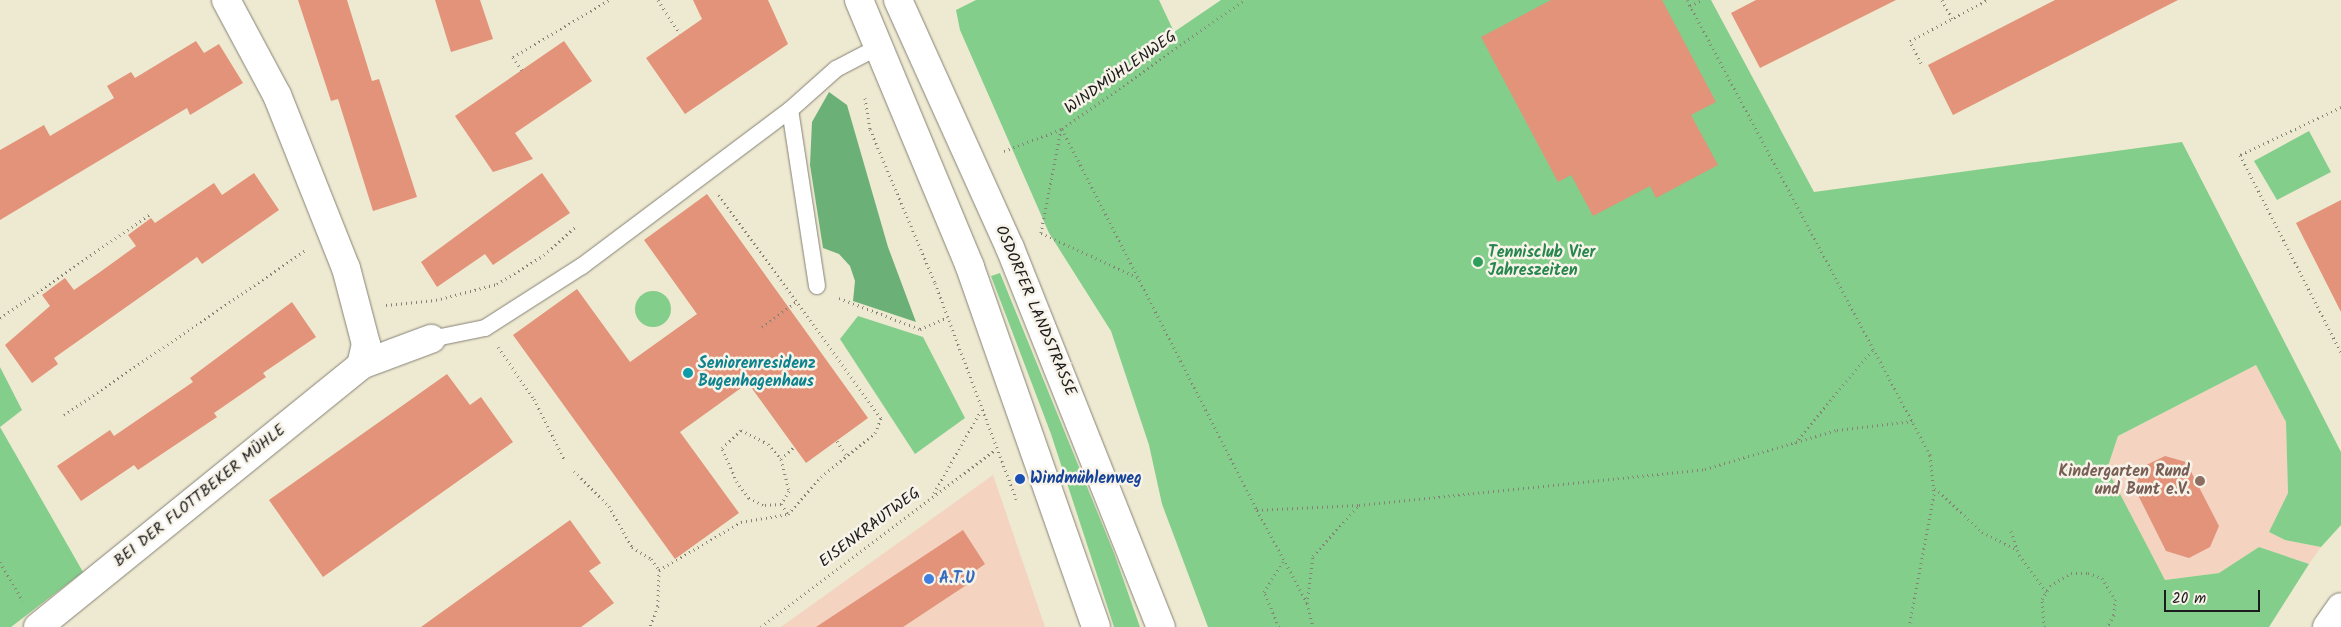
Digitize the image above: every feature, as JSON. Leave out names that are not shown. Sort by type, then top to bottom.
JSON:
[{"type":"main road","points":[[226,0],[277,95],[331,232],[358,308],[366,344],[361,365]]},
{"type":"main road","points":[[859,0],[970,267],[1096,627]]},
{"type":"main road","name":"OSDORFER LANDSTRASSE","points":[[898,0],[1013,256],[1161,627]]},
{"type":"main road","name":"BEI DER FLOTTBEKER MÜHLE","points":[[38,627],[361,365],[431,338]]},
{"type":"main road","points":[[2327,627],[2341,606]]},
{"type":"lane","points":[[431,338],[485,328],[582,266],[705,176],[853,58],[878,47]]},
{"type":"lane","points":[[790,110],[817,286]]},
{"type":"path","points":[[522,70],[513,57],[609,0]]},
{"type":"path","points":[[658,0],[680,34]]},
{"type":"path","name":"WINDMÜHLENWEG","points":[[1004,150],[1062,128],[1244,0]]},
{"type":"path","points":[[1687,0],[1930,455],[1935,488],[1909,627]]},
{"type":"path","points":[[1690,6],[1702,0]]},
{"type":"path","points":[[1942,0],[1952,18]]},
{"type":"path","points":[[1921,63],[1910,41],[1987,0]]},
{"type":"path","points":[[853,58],[862,81],[870,130],[948,317],[981,411],[933,496]]},
{"type":"path","points":[[2341,107],[2240,155],[2341,352]]},
{"type":"path","points":[[1062,128],[1041,233],[1139,278]]},
{"type":"path","points":[[1062,128],[1283,562],[1307,603],[1313,627]]},
{"type":"path","points":[[659,570],[741,522],[788,514],[846,454],[875,433],[881,418],[705,176]]},
{"type":"path","points":[[0,318],[150,214]]},
{"type":"path","points":[[358,308],[436,300],[497,284],[544,256],[575,227]]},
{"type":"path","points":[[64,415],[331,232]]},
{"type":"path","points":[[762,327],[817,286],[851,304],[920,329],[948,317]]},
{"type":"path","points":[[485,328],[534,399],[565,461]]},
{"type":"path","points":[[1794,444],[1873,349]]},
{"type":"path","name":"EISENKRAUTWEG","points":[[761,627],[996,450],[981,411]]},
{"type":"path","points":[[1257,510],[1359,505],[1705,469],[1837,430],[1912,421]]},
{"type":"path","points":[[741,430],[768,444],[781,459],[789,491],[781,504],[763,505],[750,498],[737,482],[722,448],[741,430]]},
{"type":"path","points":[[837,440],[846,454]]},
{"type":"path","points":[[781,459],[794,447]]},
{"type":"path","points":[[574,471],[609,506],[632,547],[651,559],[659,570],[658,606],[650,627]]},
{"type":"path","points":[[1935,488],[1982,532],[2017,550]]},
{"type":"path","points":[[781,504],[788,514]]},
{"type":"path","points":[[1307,603],[1313,556],[1359,505]]},
{"type":"path","points":[[2011,530],[2017,550],[2046,592]]},
{"type":"path","points":[[0,562],[38,627]]},
{"type":"path","points":[[1279,627],[1264,592],[1283,562]]},
{"type":"path","points":[[2044,627],[2041,616],[2046,592],[2071,573],[2102,578],[2116,607],[2107,627]]},
{"type":"shaded area","name":"Kindergarten Rund und Bunt e.V.","points":[[2256,365],[2286,422],[2288,493],[2269,532],[2285,540],[2321,547],[2309,564],[2259,547],[2219,573],[2165,580],[2107,469],[2118,436]]},
{"type":"shaded area","points":[[993,475],[1045,627],[781,627]]},
{"type":"green space","points":[[976,0],[1159,0],[1174,32],[1221,0],[1711,0],[1814,192],[2182,142],[2341,452],[2341,525],[2321,547],[2285,540],[2269,532],[2288,493],[2286,422],[2256,365],[2118,436],[2107,469],[2165,580],[2219,573],[2259,547],[2309,564],[2269,627],[1208,627],[1162,504],[1149,445],[1111,331],[1049,233],[960,30],[956,10]]},
{"type":"green space","points":[[829,92],[847,105],[888,247],[916,322],[853,301],[855,281],[850,266],[839,254],[823,248],[810,165],[812,122]]},
{"type":"green space","points":[[2309,131],[2331,172],[2277,200],[2254,161]]},
{"type":"green space","points":[[1000,273],[1114,553],[1140,627],[1114,627],[1051,434],[991,276]]},
{"type":"green space","points":[[653,291],[660,292],[666,296],[670,302],[670,316],[666,322],[660,326],[653,327],[646,326],[640,322],[636,316],[635,309],[636,302],[640,296],[646,292]]},
{"type":"green space","points":[[858,316],[923,337],[965,418],[915,454],[840,339]]},
{"type":"green space","points":[[0,367],[22,410],[0,427]]},
{"type":"green space","points":[[0,427],[83,572],[11,627],[0,627]]},
{"type":"building","points":[[298,0],[347,0],[372,81],[379,79],[417,197],[373,211],[338,99],[331,101]]},
{"type":"building","points":[[435,0],[480,0],[493,39],[451,52]]},
{"type":"building","points":[[693,0],[768,0],[788,44],[685,114],[646,58],[702,19]]},
{"type":"building","points":[[1551,0],[1662,0],[1716,102],[1691,115],[1718,165],[1656,198],[1650,186],[1593,216],[1571,175],[1558,182],[1481,37]]},
{"type":"building","points":[[1756,0],[1896,0],[1760,68],[1731,13]]},
{"type":"building","points":[[2055,0],[2178,0],[1953,115],[1928,65]]},
{"type":"building","points":[[196,41],[204,53],[219,44],[243,83],[190,115],[187,108],[0,220],[0,150],[44,125],[50,136],[114,98],[107,86],[131,72],[135,78]]},
{"type":"building","points":[[564,41],[592,81],[515,133],[533,159],[493,172],[455,116]]},
{"type":"building","points":[[254,173],[279,210],[202,264],[197,257],[54,358],[58,364],[32,383],[5,345],[50,306],[42,295],[65,278],[74,290],[100,272],[136,246],[128,235],[151,218],[155,223],[214,183],[222,195]]},
{"type":"building","points":[[542,173],[570,213],[493,265],[485,254],[437,287],[421,262]]},
{"type":"building","name":"Seniorenresidenz Bugenhagenhaus","points":[[707,194],[868,418],[806,463],[748,383],[680,432],[739,513],[675,559],[513,335],[577,289],[630,362],[697,314],[644,240]]},
{"type":"building","points":[[2341,200],[2341,312],[2296,223]]},
{"type":"building","points":[[292,302],[316,337],[263,373],[266,377],[214,413],[217,417],[138,470],[134,465],[81,501],[57,466],[110,430],[114,436],[193,382],[190,378]]},
{"type":"building","points":[[447,374],[470,405],[481,397],[513,442],[323,577],[269,500]]},
{"type":"building","name":"Kindergarten Rund und Bunt e.V.","points":[[2165,456],[2186,462],[2219,526],[2210,547],[2189,558],[2166,551],[2135,489],[2142,467]]},
{"type":"building","points":[[570,520],[601,563],[589,571],[614,603],[581,627],[421,627]]},
{"type":"building","name":"A.T.U","points":[[963,530],[985,564],[968,576],[971,582],[903,627],[816,627]]},
{"type":"place","name":"Tennisclub Vier Jahreszeiten","points":[[1478,262]]},
{"type":"place","name":"Seniorenresidenz Bugenhagenhaus","points":[[688,373]]},
{"type":"place","name":"Windmühlenweg","points":[[1020,479]]},
{"type":"place","name":"Kindergarten Rund und Bunt e.V.","points":[[2200,481]]},
{"type":"place","name":"A.T.U","points":[[929,579]]}]
